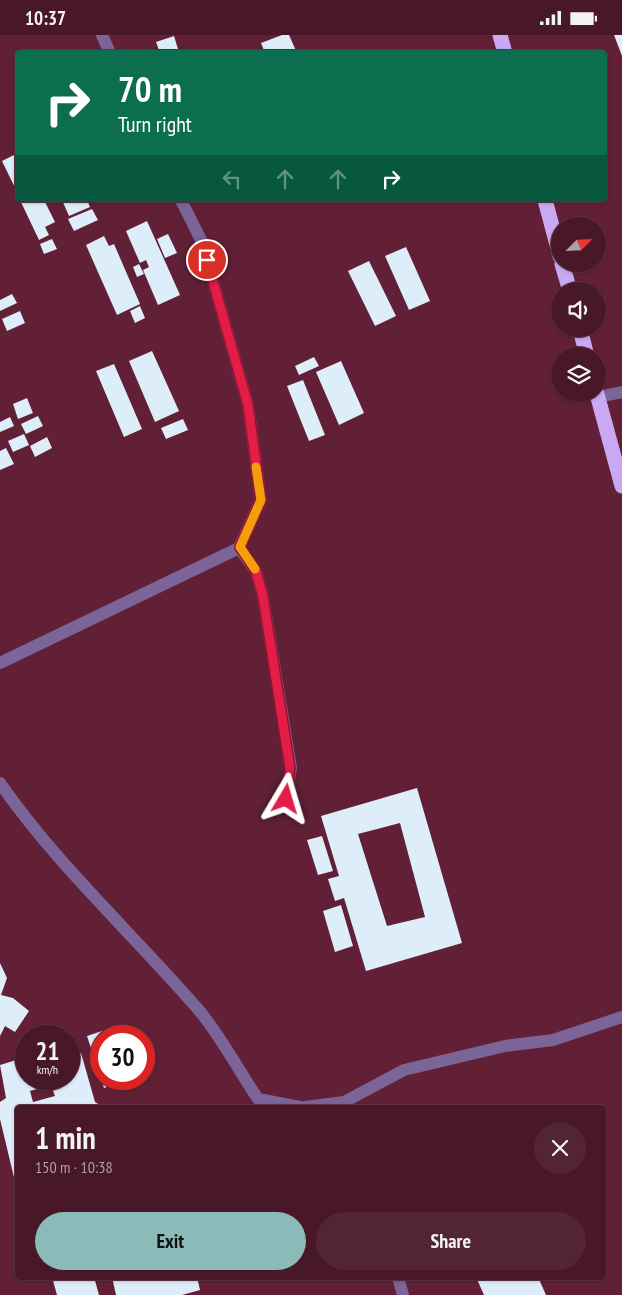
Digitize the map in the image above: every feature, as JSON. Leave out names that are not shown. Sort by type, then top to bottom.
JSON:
[{"type":"highway","points":[[500,35],[504,50]]},
{"type":"highway","points":[[546,202],[551,222]]},
{"type":"highway","points":[[600,402],[622,486]]},
{"type":"street","points":[[102,35],[109,50]]},
{"type":"street","points":[[0,663],[240,547],[261,500],[248,405],[202,242],[182,202]]},
{"type":"street","points":[[606,395],[622,392]]},
{"type":"street","points":[[240,547],[256,571],[265,606],[290,768],[286,799]]},
{"type":"street","points":[[0,783],[32,826],[126,932],[198,1009],[258,1099],[290,1105]]},
{"type":"street","points":[[345,1105],[404,1070],[505,1045],[553,1040],[622,1017]]},
{"type":"street","points":[[399,1280],[403,1295]]},
{"type":"building","points":[[282,35],[289,35],[296,50],[264,50],[261,43]]},
{"type":"building","points":[[614,35],[622,35],[622,56]]},
{"type":"building","points":[[174,36],[178,49],[159,50],[156,42]]},
{"type":"building","points":[[15,154],[15,188],[2,161]]},
{"type":"building","points":[[21,202],[45,202],[55,222],[45,227],[49,235],[39,240]]},
{"type":"building","points":[[63,202],[88,202],[90,207],[69,216]]},
{"type":"building","points":[[92,209],[98,220],[74,231],[68,219]]},
{"type":"building","points":[[147,221],[180,295],[158,305],[143,270],[149,267],[146,260],[140,263],[126,231]]},
{"type":"building","points":[[168,234],[177,253],[165,258],[157,239]]},
{"type":"building","points":[[104,236],[109,246],[114,244],[140,304],[117,315],[86,245]]},
{"type":"building","points":[[52,239],[57,249],[44,254],[40,244]]},
{"type":"building","points":[[406,247],[430,301],[409,310],[385,256]]},
{"type":"building","points":[[369,261],[396,316],[375,326],[348,271]]},
{"type":"building","points":[[139,264],[144,274],[137,277],[133,267]]},
{"type":"building","points":[[12,294],[17,303],[0,311],[0,300]]},
{"type":"building","points":[[140,306],[145,318],[135,323],[130,311]]},
{"type":"building","points":[[20,311],[25,323],[7,331],[2,319]]},
{"type":"building","points":[[152,351],[179,411],[155,422],[129,361]]},
{"type":"building","points":[[314,357],[319,366],[299,375],[295,366]]},
{"type":"building","points":[[341,361],[364,413],[339,425],[316,372]]},
{"type":"building","points":[[114,364],[142,429],[124,437],[96,371]]},
{"type":"building","points":[[303,380],[325,435],[309,441],[287,386]]},
{"type":"building","points":[[27,398],[33,413],[18,419],[13,404]]},
{"type":"building","points":[[38,416],[43,426],[26,434],[21,424]]},
{"type":"building","points":[[10,417],[14,426],[0,432],[0,422]]},
{"type":"building","points":[[183,419],[188,430],[166,439],[161,428]]},
{"type":"building","points":[[24,434],[29,445],[13,452],[8,441]]},
{"type":"building","points":[[47,437],[52,448],[35,457],[30,446]]},
{"type":"building","points":[[6,448],[14,464],[0,470],[0,451]]},
{"type":"building","points":[[417,788],[462,943],[366,971],[344,898],[335,901],[328,879],[339,876],[321,816]],"holes":[[[400,823],[425,917],[387,926],[358,834]]]},
{"type":"building","points":[[322,836],[333,871],[318,875],[307,840]]},
{"type":"building","points":[[341,905],[353,946],[335,952],[323,911]]},
{"type":"building","points":[[0,963],[7,978],[1,995],[13,998],[29,1011],[20,1025],[15,1025],[15,1032],[5,1026],[0,1036]]},
{"type":"building","points":[[81,1053],[90,1090],[95,1102],[100,1105],[15,1105],[15,1182],[0,1119],[0,1102],[6,1098],[0,1065],[15,1060],[15,1090],[34,1090],[30,1091],[33,1102],[55,1096],[53,1090],[80,1090]]},
{"type":"building","points":[[53,1280],[95,1280],[99,1295],[57,1295]]},
{"type":"building","points":[[113,1280],[198,1280],[200,1290],[182,1295],[116,1295]]},
{"type":"building","points":[[477,1280],[539,1280],[546,1295],[484,1295]]},
{"type":"slow traffic","points":[[255,569],[240,547],[261,500],[256,467]]},
{"type":"route","points":[[207,260],[248,405],[261,500],[240,547],[256,571],[263,597],[279,686],[290,768],[286,799]]}]
